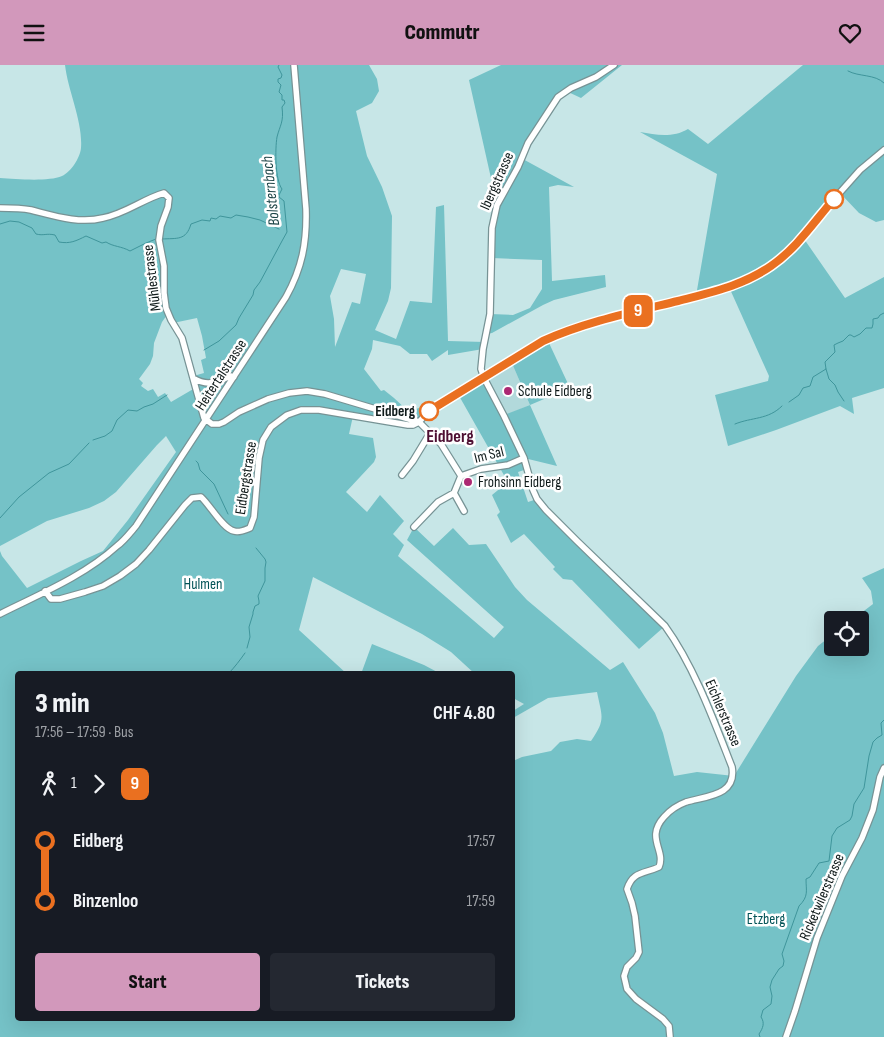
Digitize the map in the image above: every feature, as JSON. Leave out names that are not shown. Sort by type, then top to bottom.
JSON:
[{"type":"street","name":"Heitertalstrasse","points":[[0,615],[79,574],[98,562],[119,545],[136,526],[292,286],[306,243],[306,209],[294,65]]},
{"type":"street","name":"Ibergstrasse","points":[[484,377],[481,369],[490,314],[492,228],[497,205],[518,167],[528,143],[558,97],[570,87],[596,77],[614,65]]},
{"type":"street","points":[[419,422],[434,407],[543,341],[562,333],[606,320],[729,287],[756,275],[773,265],[788,251],[860,170],[884,149]]},
{"type":"street","name":"Mühlestrasse","points":[[0,208],[14,208],[67,219],[87,220],[102,219],[118,214],[164,193],[169,198],[159,240],[164,267],[166,308],[182,338],[206,420]]},
{"type":"street","points":[[193,379],[206,384],[231,376],[234,377]]},
{"type":"street","name":"Eichlerstrasse","points":[[484,377],[524,458],[533,490],[538,499],[546,510],[665,626],[676,642],[701,693],[732,767],[734,776],[730,785],[722,792],[673,808],[662,818],[656,830],[655,840],[661,862],[659,867],[635,875],[626,889],[632,903],[639,952],[627,967],[624,976],[627,989],[636,999],[662,1019],[668,1026],[670,1037]]},
{"type":"street","points":[[206,420],[212,424],[218,424],[268,399],[289,393],[307,391],[333,396],[419,422],[441,444],[461,476],[454,493],[438,502],[414,527]]},
{"type":"street","name":"Eidbergstrasse","points":[[45,591],[51,599],[60,599],[103,586],[120,576],[150,550],[184,505],[192,498],[200,497],[225,526],[234,531],[250,528],[254,517],[263,440],[271,427],[287,415],[301,410],[319,410],[408,425],[419,422]]},
{"type":"street","points":[[402,475],[430,433]]},
{"type":"street","name":"Im Sal","points":[[461,476],[481,469],[508,465],[524,458]]},
{"type":"street","points":[[454,493],[464,511]]},
{"type":"street","name":"Ricketwilerstrasse","points":[[786,1037],[817,938],[842,876],[862,837],[873,810],[880,777],[884,768]]},
{"type":"shaded area","name":"Schule Eidberg","points":[[511,361],[530,405],[504,416],[484,378]]},
{"type":"green space","points":[[65,65],[369,65],[377,79],[379,91],[372,103],[356,111],[367,156],[382,187],[392,216],[391,288],[388,301],[375,330],[396,339],[410,301],[432,303],[436,207],[444,205],[448,341],[485,342],[483,349],[448,355],[448,350],[432,361],[427,354],[410,354],[400,346],[373,340],[372,349],[364,369],[381,391],[384,390],[408,411],[423,407],[428,413],[413,425],[353,416],[349,434],[373,438],[376,457],[374,462],[346,492],[367,512],[380,495],[404,521],[393,534],[404,545],[398,556],[494,638],[504,627],[407,540],[414,527],[434,546],[453,528],[469,545],[486,544],[515,587],[527,600],[610,670],[623,662],[655,713],[663,733],[674,776],[697,772],[734,776],[796,676],[818,646],[824,641],[824,656],[869,656],[869,611],[864,611],[873,604],[871,591],[862,578],[884,568],[884,1037],[0,1037],[0,551],[27,588],[103,551],[128,520],[176,452],[166,436],[116,492],[104,501],[89,508],[47,521],[0,546],[0,178],[32,180],[62,176],[69,171],[79,156],[81,148],[80,128]],"holes":[[[341,269],[366,274],[360,304],[352,302],[335,347],[334,319],[330,296]],[[167,315],[173,323],[197,318],[206,358],[201,360],[204,373],[193,378],[195,388],[171,402],[165,393],[158,397],[153,389],[148,391],[141,386],[143,383],[139,379],[150,364],[154,343],[162,322]]]},
{"type":"green space","points":[[501,65],[622,65],[581,98],[566,91],[558,97],[521,158],[574,187],[558,185],[549,187],[552,281],[605,275],[606,287],[554,300],[492,333],[486,334],[490,314],[513,315],[530,308],[542,289],[542,260],[492,258],[497,205],[469,80]]},
{"type":"green space","points":[[803,65],[884,65],[884,220],[876,222],[859,213],[840,193],[802,236],[845,298],[884,277],[884,388],[852,398],[854,414],[840,406],[728,446],[715,395],[768,381],[769,376],[729,287],[696,296],[717,174],[640,132],[670,135],[688,129],[708,144]]},
{"type":"green space","points":[[600,321],[602,325],[549,343],[570,388],[530,405],[511,361],[543,341]]},
{"type":"green space","points":[[484,378],[504,415],[530,405],[557,466],[524,458],[527,469],[518,472],[528,502],[537,499],[665,626],[639,649],[572,580],[563,579],[553,569],[555,567],[524,534],[511,543],[497,515],[500,512],[492,495],[503,486],[499,481],[505,477],[458,394]]},
{"type":"green space","points":[[372,644],[435,671],[362,671]]},
{"type":"waterway","name":"Bolsternbach","points":[[204,350],[219,341],[236,325],[287,232],[284,201],[279,197],[282,189],[278,179],[276,164],[277,137],[282,120],[282,107],[285,103],[279,92],[281,85],[278,79],[282,75],[278,67],[279,65]]},
{"type":"waterway","points":[[848,71],[876,78],[884,83]]},
{"type":"waterway","points":[[162,239],[180,238],[184,236],[191,224],[202,220],[210,221],[211,218],[216,219],[220,216],[231,218],[236,215],[248,217],[260,220],[279,229]]},
{"type":"waterway","points":[[0,224],[10,221],[19,222],[32,228],[36,234],[55,235],[59,242],[73,242],[86,236],[130,251],[156,239]]},
{"type":"waterway","points":[[789,402],[799,395],[803,388],[810,386],[813,377],[826,369],[825,362],[835,352],[834,345],[843,341],[849,335],[854,337],[866,328],[872,328],[873,319],[878,318],[884,313]]},
{"type":"waterway","points":[[826,369],[829,379],[835,385],[844,401]]},
{"type":"waterway","name":"Bolsternbach","points":[[93,440],[105,436],[112,431],[117,420],[128,410],[137,411],[167,395]]},
{"type":"waterway","points":[[735,424],[771,414],[782,406]]},
{"type":"waterway","name":"Bolsternbach","points":[[0,518],[19,497],[49,473],[69,464],[89,443]]},
{"type":"waterway","points":[[196,461],[200,470],[214,484],[228,514]]},
{"type":"waterway","points":[[247,648],[253,612],[255,606],[259,604],[258,596],[265,581],[266,562],[256,548]]},
{"type":"waterway","points":[[231,671],[245,653]]},
{"type":"waterway","points":[[760,1037],[759,1034],[763,1025],[761,1017],[763,1010],[771,1004],[770,987],[772,980],[783,966],[782,954],[799,906],[806,896],[806,879],[810,877],[819,863],[829,861],[832,836],[837,828],[850,820],[852,816],[854,804],[864,788],[873,742],[882,735],[881,723],[884,720]]},
{"type":"bus line","name":"9","points":[[429,411],[543,341],[562,333],[741,283],[773,265],[802,236],[834,199]]},
{"type":"place","name":"Schule Eidberg","points":[[508,391]]},
{"type":"place","name":"Eidberg","points":[[429,411]]},
{"type":"place","name":"Frohsinn Eidberg","points":[[468,482]]},
{"type":"district","name":"Eidberg","points":[[450,436]]},
{"type":"park label","name":"Hulmen","points":[[203,584]]},
{"type":"park label","name":"Etzberg","points":[[766,919]]}]
